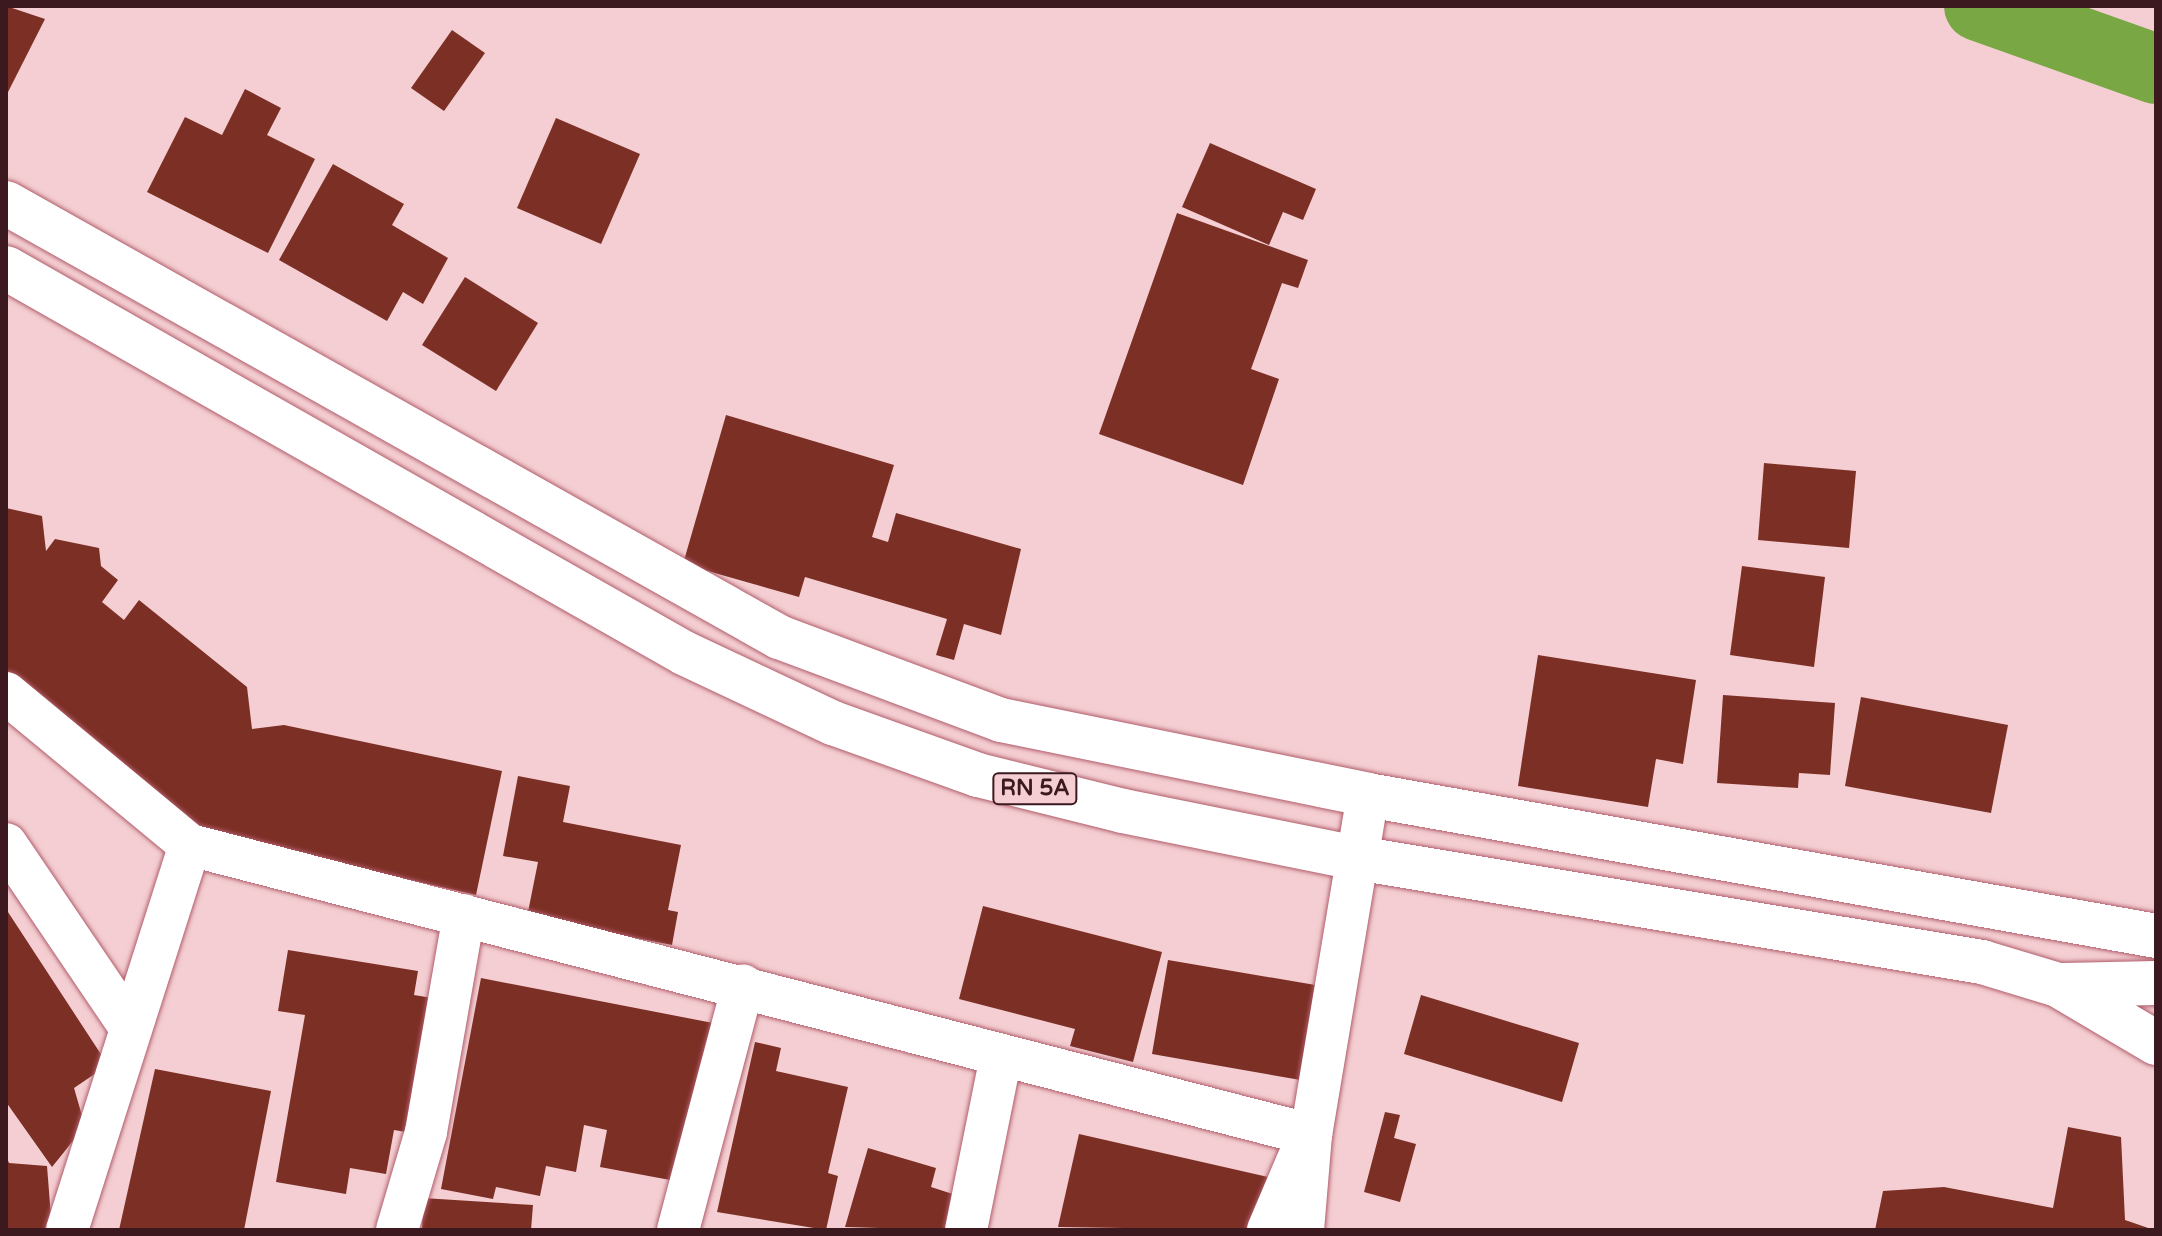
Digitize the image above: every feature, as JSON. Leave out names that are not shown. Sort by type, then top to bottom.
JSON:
[{"type":"main road","name":"RN 5A","points":[[6,203],[779,637],[1001,720],[1368,795],[2156,936]]},
{"type":"main road","name":"RN 5A","points":[[6,268],[684,653],[833,723],[978,775],[1357,858],[1953,956],[2058,985],[2156,1043]]},
{"type":"main road","points":[[2058,985],[2156,983]]},
{"type":"street","points":[[6,693],[190,845],[1311,1135]]},
{"type":"street","points":[[1303,1230],[1311,1135],[1368,795]]},
{"type":"street","points":[[6,844],[130,1027]]},
{"type":"street","points":[[67,1230],[190,845]]},
{"type":"street","points":[[397,1230],[426,1132],[464,915]]},
{"type":"street","points":[[678,1230],[743,986]]},
{"type":"street","points":[[975,1223],[1001,1056]]},
{"type":"street","points":[[1268,1230],[1311,1135]]},
{"type":"building","points":[[6,6],[45,19],[6,96]]},
{"type":"building","points":[[452,30],[485,53],[444,111],[411,88]]},
{"type":"building","points":[[245,89],[281,108],[267,135],[315,159],[268,253],[147,192],[185,117],[222,135]]},
{"type":"building","points":[[556,118],[640,154],[601,244],[517,208]]},
{"type":"building","points":[[1210,143],[1316,189],[1303,220],[1283,212],[1269,245],[1182,207]]},
{"type":"building","points":[[333,164],[404,204],[392,225],[448,258],[423,304],[403,292],[387,321],[279,260]]},
{"type":"building","points":[[1177,213],[1308,260],[1298,288],[1282,283],[1251,369],[1279,379],[1243,485],[1099,434]]},
{"type":"building","points":[[465,277],[538,323],[496,391],[422,345]]},
{"type":"building","points":[[726,415],[894,465],[872,537],[888,542],[896,513],[1021,549],[1001,635],[964,624],[954,660],[936,655],[947,619],[805,577],[799,597],[683,564]]},
{"type":"building","points":[[1764,463],[1856,471],[1849,548],[1758,540]]},
{"type":"building","points":[[6,508],[42,516],[46,551],[55,539],[99,548],[101,566],[118,580],[102,602],[124,620],[139,600],[247,687],[252,729],[284,725],[502,771],[476,895],[201,832],[6,670]]},
{"type":"building","points":[[1742,566],[1825,577],[1814,667],[1730,655]]},
{"type":"building","points":[[1538,655],[1696,680],[1683,764],[1656,759],[1648,807],[1518,786]]},
{"type":"building","points":[[1723,695],[1835,703],[1830,775],[1799,773],[1798,788],[1717,783]]},
{"type":"building","points":[[1861,697],[2008,725],[1991,813],[1845,786]]},
{"type":"building","points":[[518,776],[570,786],[563,822],[681,845],[668,910],[678,912],[672,945],[527,917],[538,862],[503,856]]},
{"type":"building","points":[[983,906],[1162,952],[1133,1062],[1070,1046],[1075,1029],[959,999]]},
{"type":"building","points":[[6,909],[108,1065],[74,1088],[85,1126],[52,1167],[6,1102]]},
{"type":"building","points":[[288,950],[418,971],[414,995],[438,999],[412,1133],[394,1130],[386,1174],[350,1168],[346,1194],[276,1182],[305,1015],[278,1011]]},
{"type":"building","points":[[1168,960],[1327,987],[1312,1082],[1152,1054]]},
{"type":"building","points":[[481,978],[713,1023],[681,1182],[600,1167],[607,1130],[584,1125],[576,1172],[546,1166],[540,1196],[496,1187],[493,1199],[441,1189]]},
{"type":"building","points":[[1421,995],[1579,1043],[1562,1102],[1404,1054]]},
{"type":"building","points":[[755,1042],[781,1048],[776,1071],[848,1087],[828,1173],[838,1176],[826,1230],[717,1212]]},
{"type":"building","points":[[155,1069],[271,1091],[244,1230],[119,1230]]},
{"type":"building","points":[[1385,1112],[1400,1115],[1394,1138],[1416,1144],[1400,1202],[1364,1192]]},
{"type":"building","points":[[2068,1127],[2121,1137],[2125,1220],[2154,1230],[1875,1230],[1883,1191],[1944,1187],[2053,1208]]},
{"type":"building","points":[[1079,1134],[1268,1177],[1256,1230],[1058,1227]]},
{"type":"building","points":[[868,1148],[936,1168],[931,1187],[959,1196],[949,1230],[845,1227]]},
{"type":"building","points":[[6,1156],[9,1163],[47,1166],[52,1230],[6,1230]]},
{"type":"building","points":[[423,1198],[533,1205],[531,1230],[422,1230]]},
{"type":"waterway","points":[[1979,6],[2156,69]]}]
